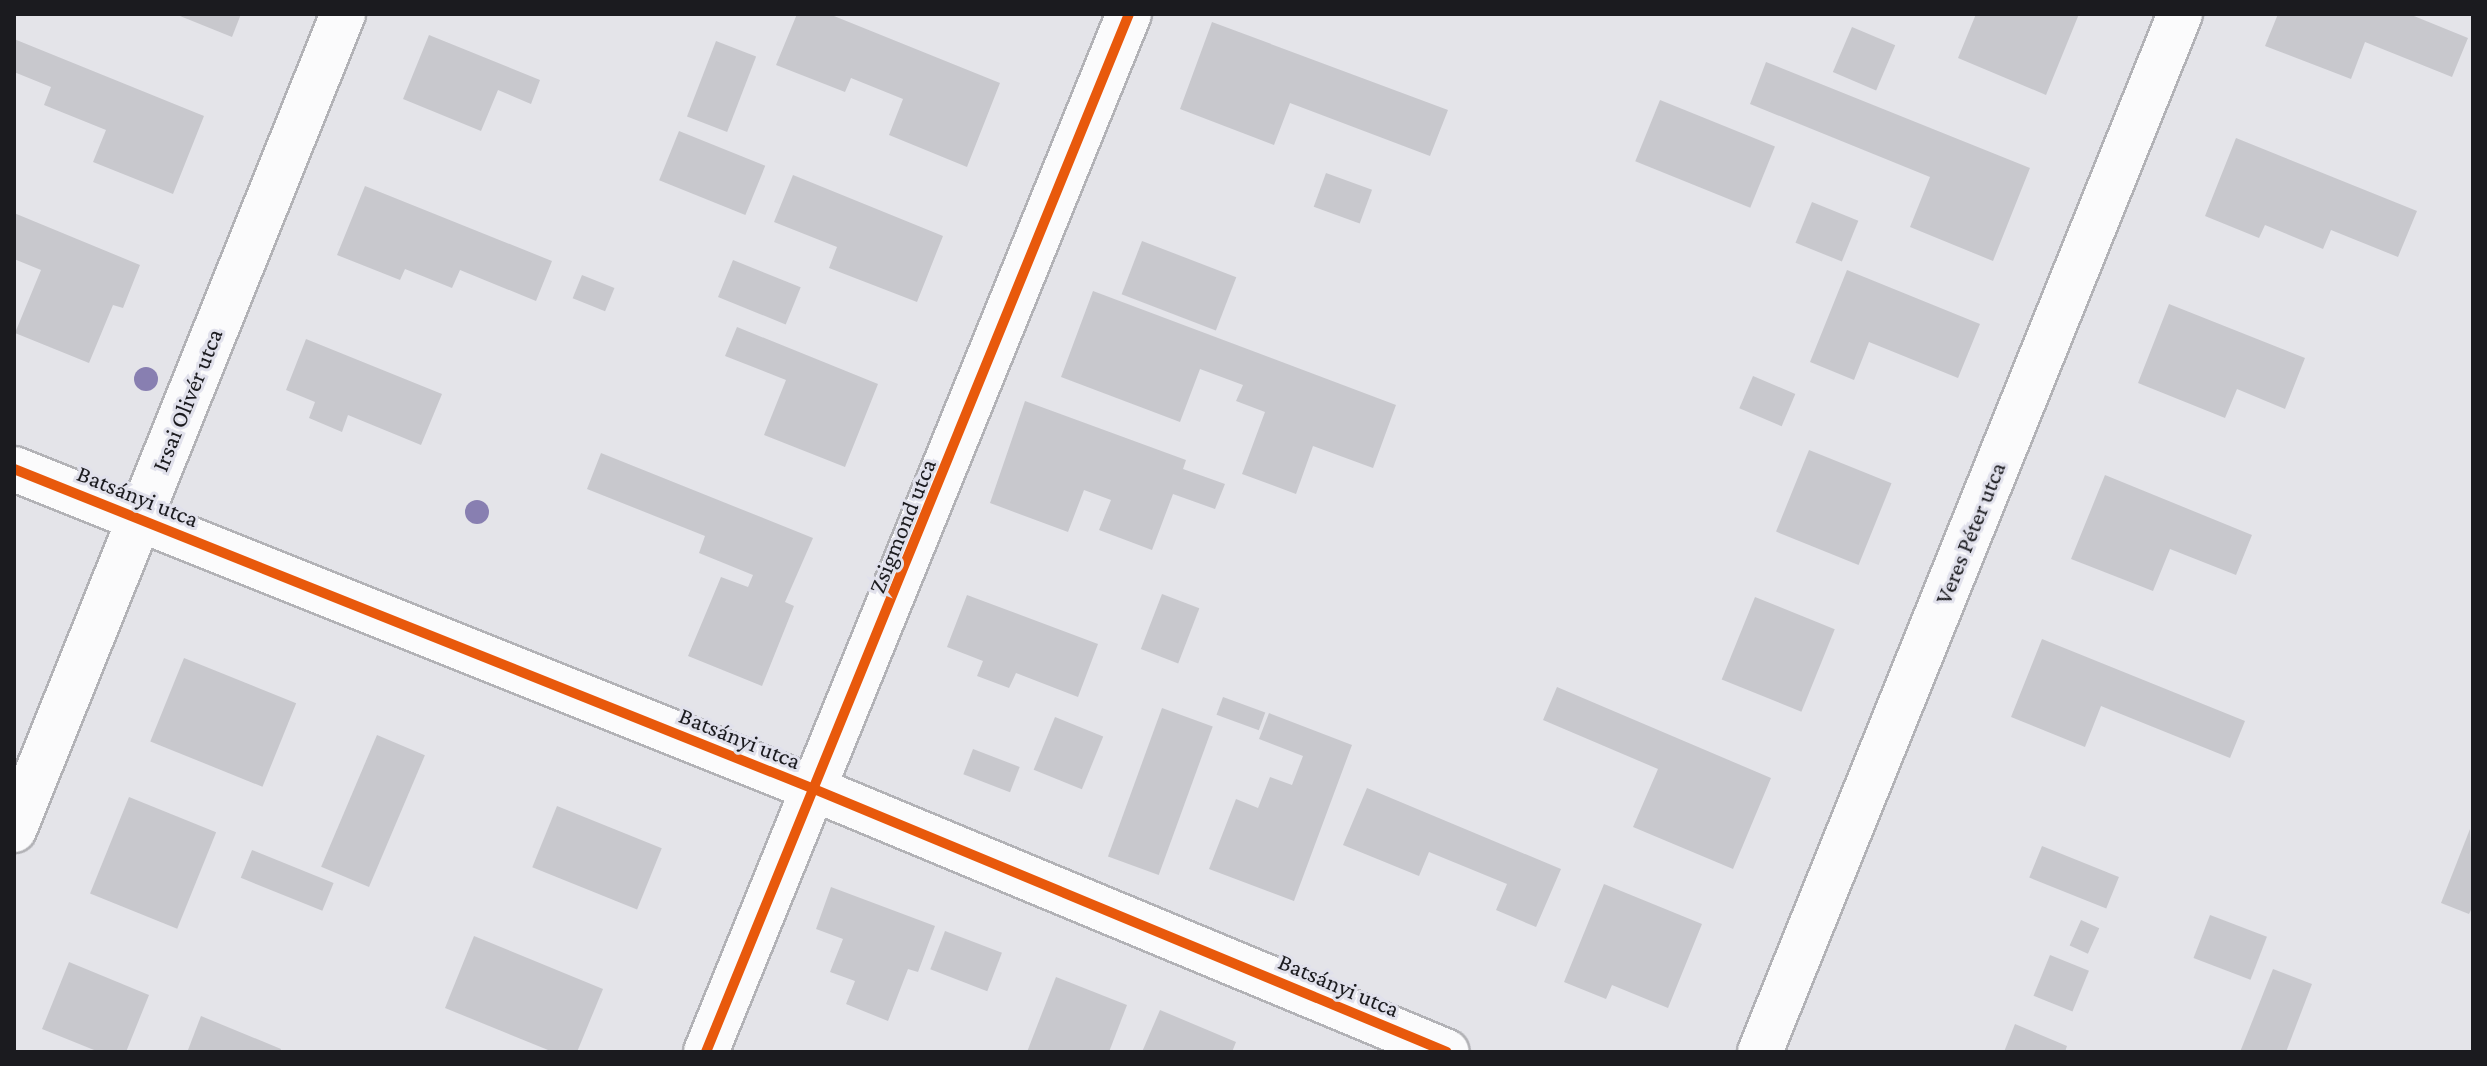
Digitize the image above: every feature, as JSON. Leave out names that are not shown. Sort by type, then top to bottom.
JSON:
[{"type":"street","name":"Irsai Olivér utca","points":[[14,830],[343,14]]},
{"type":"street","name":"Zsigmond utca","points":[[706,1052],[1129,14]]},
{"type":"street","name":"Veres Péter utca","points":[[1760,1052],[2180,14]]},
{"type":"street","name":"Batsányi utca","points":[[14,469],[814,789],[1447,1052]]},
{"type":"building","points":[[175,14],[241,14],[232,37]]},
{"type":"building","points":[[797,14],[829,14],[1000,83],[967,167],[889,135],[903,99],[851,78],[845,92],[776,65]]},
{"type":"building","points":[[1976,14],[2079,14],[2046,95],[1958,58]]},
{"type":"building","points":[[2278,14],[2409,14],[2468,38],[2452,77],[2365,42],[2351,79],[2265,46]]},
{"type":"building","points":[[1212,22],[1448,110],[1430,156],[1290,103],[1274,145],[1180,109]]},
{"type":"building","points":[[1852,27],[1895,45],[1876,90],[1833,72]]},
{"type":"building","points":[[429,35],[540,80],[531,104],[498,90],[481,131],[403,99]]},
{"type":"building","points":[[14,39],[204,116],[173,194],[93,162],[106,130],[44,105],[51,87],[14,72]]},
{"type":"building","points":[[716,41],[756,56],[727,132],[687,117]]},
{"type":"building","points":[[1766,62],[2030,168],[1993,261],[1910,227],[1930,177],[1750,104]]},
{"type":"building","points":[[1660,100],[1775,146],[1750,208],[1635,161]]},
{"type":"building","points":[[679,131],[765,166],[745,215],[659,180]]},
{"type":"building","points":[[2236,138],[2417,211],[2398,257],[2331,230],[2323,249],[2265,225],[2259,238],[2205,216]]},
{"type":"building","points":[[1326,173],[1372,190],[1360,224],[1314,207]]},
{"type":"building","points":[[793,175],[943,236],[917,302],[829,268],[837,247],[774,222]]},
{"type":"building","points":[[365,186],[552,261],[536,301],[460,270],[452,288],[405,269],[400,280],[337,255]]},
{"type":"building","points":[[1812,202],[1858,221],[1842,262],[1796,243]]},
{"type":"building","points":[[14,213],[140,265],[123,308],[113,305],[89,363],[15,333],[41,270],[14,259]]},
{"type":"building","points":[[1142,241],[1236,277],[1216,330],[1122,294]]},
{"type":"building","points":[[733,260],[801,287],[786,324],[718,297]]},
{"type":"building","points":[[1847,270],[1980,324],[1958,378],[1869,342],[1854,380],[1810,362]]},
{"type":"building","points":[[582,275],[614,288],[605,311],[573,298]]},
{"type":"building","points":[[1093,291],[1396,405],[1373,468],[1313,446],[1296,494],[1242,474],[1265,412],[1236,401],[1243,385],[1200,369],[1180,422],[1061,377]]},
{"type":"building","points":[[2169,304],[2305,358],[2285,409],[2237,389],[2225,418],[2138,383]]},
{"type":"building","points":[[737,327],[878,384],[845,467],[764,435],[786,380],[725,356]]},
{"type":"building","points":[[306,339],[442,394],[421,445],[348,415],[342,432],[309,418],[315,402],[286,390]]},
{"type":"building","points":[[1753,376],[1795,394],[1782,426],[1739,408]]},
{"type":"building","points":[[1025,401],[1186,460],[1183,469],[1225,484],[1215,509],[1173,494],[1152,550],[1099,530],[1111,500],[1084,490],[1068,532],[990,503]]},
{"type":"building","points":[[1809,450],[1892,483],[1859,565],[1776,532]]},
{"type":"building","points":[[601,453],[813,538],[785,602],[794,606],[762,686],[688,656],[721,577],[748,587],[753,575],[699,553],[705,536],[587,489]]},
{"type":"building","points":[[2105,475],[2252,535],[2236,575],[2170,549],[2153,591],[2071,559]]},
{"type":"building","points":[[1162,594],[1199,608],[1178,663],[1141,649]]},
{"type":"building","points":[[967,595],[1098,644],[1078,697],[1016,673],[1009,688],[977,676],[983,661],[947,647]]},
{"type":"building","points":[[1755,597],[1835,629],[1801,712],[1722,680]]},
{"type":"building","points":[[2042,639],[2245,721],[2230,758],[2101,706],[2085,747],[2011,717]]},
{"type":"building","points":[[184,658],[296,703],[262,787],[150,741]]},
{"type":"building","points":[[1557,687],[1771,778],[1733,869],[1633,827],[1658,769],[1543,720]]},
{"type":"building","points":[[1223,697],[1265,712],[1259,730],[1217,715]]},
{"type":"building","points":[[1162,708],[1213,726],[1159,875],[1108,856]]},
{"type":"building","points":[[1269,713],[1352,745],[1294,901],[1209,869],[1236,799],[1258,808],[1270,777],[1292,785],[1303,756],[1259,739]]},
{"type":"building","points":[[1055,717],[1103,736],[1082,789],[1034,770]]},
{"type":"building","points":[[377,735],[425,755],[369,887],[321,867]]},
{"type":"building","points":[[973,749],[1020,767],[1010,792],[963,774]]},
{"type":"building","points":[[1367,788],[1561,869],[1536,927],[1496,910],[1507,884],[1429,852],[1419,876],[1343,845]]},
{"type":"building","points":[[129,797],[216,832],[177,929],[90,893]]},
{"type":"building","points":[[557,806],[662,848],[637,910],[532,867]]},
{"type":"building","points":[[2470,829],[2473,906],[2469,914],[2441,903]]},
{"type":"building","points":[[2042,846],[2119,877],[2106,909],[2029,878]]},
{"type":"building","points":[[252,850],[334,883],[322,911],[241,878]]},
{"type":"building","points":[[1604,884],[1702,924],[1668,1008],[1612,985],[1606,999],[1564,982]]},
{"type":"building","points":[[831,887],[935,926],[918,972],[908,969],[888,1021],[846,1004],[855,981],[830,972],[843,939],[816,929]]},
{"type":"building","points":[[2210,915],[2267,937],[2250,980],[2194,958]]},
{"type":"building","points":[[2081,920],[2099,928],[2088,954],[2070,946]]},
{"type":"building","points":[[945,931],[1002,953],[987,991],[930,969]]},
{"type":"building","points":[[474,936],[603,989],[577,1052],[553,1052],[445,1008]]},
{"type":"building","points":[[2050,955],[2089,971],[2072,1012],[2034,996]]},
{"type":"building","points":[[69,962],[149,995],[126,1052],[99,1052],[42,1029]]},
{"type":"building","points":[[2273,969],[2312,984],[2286,1052],[2240,1052]]},
{"type":"building","points":[[1056,977],[1127,1005],[1109,1052],[1027,1052]]},
{"type":"building","points":[[1160,1010],[1236,1042],[1232,1052],[1142,1052]]},
{"type":"building","points":[[201,1016],[281,1049],[280,1052],[188,1050]]},
{"type":"building","points":[[2015,1024],[2067,1046],[2065,1052],[2004,1052]]},
{"type":"cycle path","points":[[706,1052],[1129,14]]},
{"type":"cycle path","points":[[14,469],[814,789],[1447,1052]]}]
